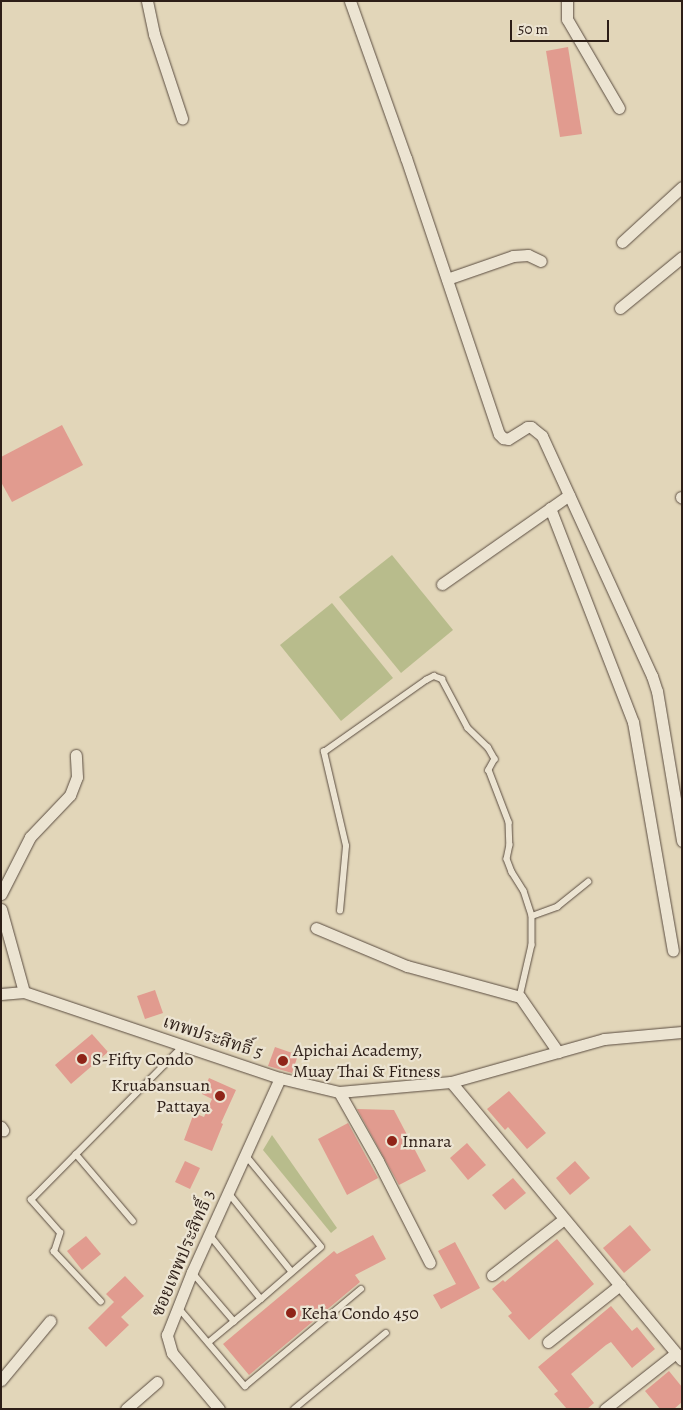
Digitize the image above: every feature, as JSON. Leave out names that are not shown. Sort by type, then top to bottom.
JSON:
[{"type":"street","points":[[147,1],[154,34],[182,118]]},
{"type":"street","points":[[350,1],[499,434],[502,438],[508,439],[526,427],[536,429],[542,436],[613,587],[657,691],[682,841]]},
{"type":"street","points":[[567,1],[567,18],[620,108]]},
{"type":"street","points":[[622,242],[682,186]]},
{"type":"street","points":[[446,279],[513,256],[528,255],[541,261]]},
{"type":"street","points":[[620,308],[682,257]]},
{"type":"street","points":[[442,584],[570,494]]},
{"type":"street","points":[[550,508],[633,722],[673,951]]},
{"type":"street","points":[[1,894],[30,837],[39,826],[59,809],[70,795],[77,777],[76,755]]},
{"type":"street","points":[[1,908],[24,992]]},
{"type":"street","points":[[316,928],[407,966],[520,997],[558,1052]]},
{"type":"street","name":"เทพประสิทธิ์ 5","points":[[1,994],[24,992],[280,1078],[338,1092],[451,1082],[604,1039],[682,1032]]},
{"type":"street","name":"ซอยเทพประสิทธิ์ 3","points":[[219,1409],[172,1354],[167,1335],[192,1272],[280,1078]]},
{"type":"street","points":[[451,1082],[679,1356],[605,1409]]},
{"type":"street","points":[[338,1092],[378,1161],[430,1263]]},
{"type":"street","points":[[492,1275],[564,1219]]},
{"type":"street","points":[[548,1342],[620,1285]]},
{"type":"street","points":[[1,1380],[50,1321]]},
{"type":"street","points":[[126,1409],[157,1382]]},
{"type":"lane","points":[[340,910],[346,846],[324,752],[434,676],[442,679],[468,728],[488,747],[495,759],[489,770],[508,822],[510,845],[507,859],[512,872],[524,891],[532,916],[532,945],[520,997]]},
{"type":"lane","points":[[532,916],[557,907],[588,882]]},
{"type":"lane","points":[[101,1302],[54,1252],[60,1233],[31,1200],[183,1046]]},
{"type":"lane","points":[[76,1154],[132,1221]]},
{"type":"lane","points":[[209,1342],[321,1247],[245,1155]]},
{"type":"lane","points":[[228,1192],[292,1272]]},
{"type":"lane","points":[[209,1234],[261,1299]]},
{"type":"lane","points":[[192,1272],[234,1321]]},
{"type":"lane","points":[[178,1307],[245,1386],[362,1289]]},
{"type":"lane","points":[[294,1409],[386,1333]]},
{"type":"green space","points":[[392,555],[453,630],[401,673],[339,597]]},
{"type":"green space","points":[[332,603],[393,678],[341,721],[280,645]]},
{"type":"green space","points":[[272,1135],[337,1228],[331,1233],[263,1150]]},
{"type":"building","points":[[568,47],[582,134],[560,137],[546,51]]},
{"type":"building","points":[[62,425],[83,465],[12,502],[1,482],[1,457]]},
{"type":"building","points":[[155,990],[163,1013],[145,1019],[137,996]]},
{"type":"building","name":"S-Fifty Condo","points":[[92,1034],[108,1052],[71,1084],[55,1065]]},
{"type":"building","name":"Apichai Academy, Muay Thai & Fitness","points":[[275,1047],[298,1055],[292,1073],[268,1066]]},
{"type":"building","points":[[209,1078],[236,1090],[221,1123],[223,1124],[212,1151],[184,1140],[194,1113],[204,1117],[212,1099],[202,1094]]},
{"type":"building","points":[[509,1091],[546,1133],[527,1149],[508,1127],[505,1130],[487,1109]]},
{"type":"building","name":"Innara","points":[[357,1109],[394,1110],[426,1171],[399,1185]]},
{"type":"building","points":[[348,1123],[378,1178],[347,1195],[318,1139]]},
{"type":"building","points":[[467,1143],[486,1165],[468,1180],[450,1158]]},
{"type":"building","points":[[185,1161],[200,1168],[190,1189],[175,1182]]},
{"type":"building","points":[[575,1161],[590,1178],[570,1195],[556,1178]]},
{"type":"building","points":[[513,1178],[526,1193],[505,1210],[492,1195]]},
{"type":"building","points":[[630,1225],[651,1250],[624,1273],[603,1248]]},
{"type":"building","name":"Keha Condo 450","points":[[373,1235],[386,1259],[355,1275],[360,1282],[249,1375],[223,1344],[334,1251],[337,1254]]},
{"type":"building","points":[[86,1236],[101,1254],[82,1270],[67,1251]]},
{"type":"building","points":[[557,1239],[594,1284],[529,1340],[508,1316],[512,1313],[492,1289],[503,1280],[505,1282]]},
{"type":"building","points":[[455,1242],[480,1288],[441,1309],[433,1295],[456,1284],[438,1251]]},
{"type":"building","points":[[125,1276],[144,1296],[121,1317],[129,1325],[106,1347],[88,1328],[114,1302],[106,1294]]},
{"type":"building","points":[[611,1306],[632,1331],[637,1327],[655,1349],[632,1368],[611,1342],[606,1345],[571,1374],[594,1403],[587,1409],[567,1409],[554,1394],[558,1391],[538,1367]]},
{"type":"building","points":[[669,1371],[682,1387],[682,1402],[674,1409],[660,1409],[645,1391]]},
{"type":"place","name":"S-Fifty Condo","points":[[82,1059]]},
{"type":"place","name":"Apichai Academy, Muay Thai & Fitness","points":[[283,1061]]},
{"type":"place","name":"Kruabansuan Pattaya","points":[[220,1096]]},
{"type":"place","name":"Innara","points":[[392,1141]]},
{"type":"place","name":"Keha Condo 450","points":[[291,1313]]}]
